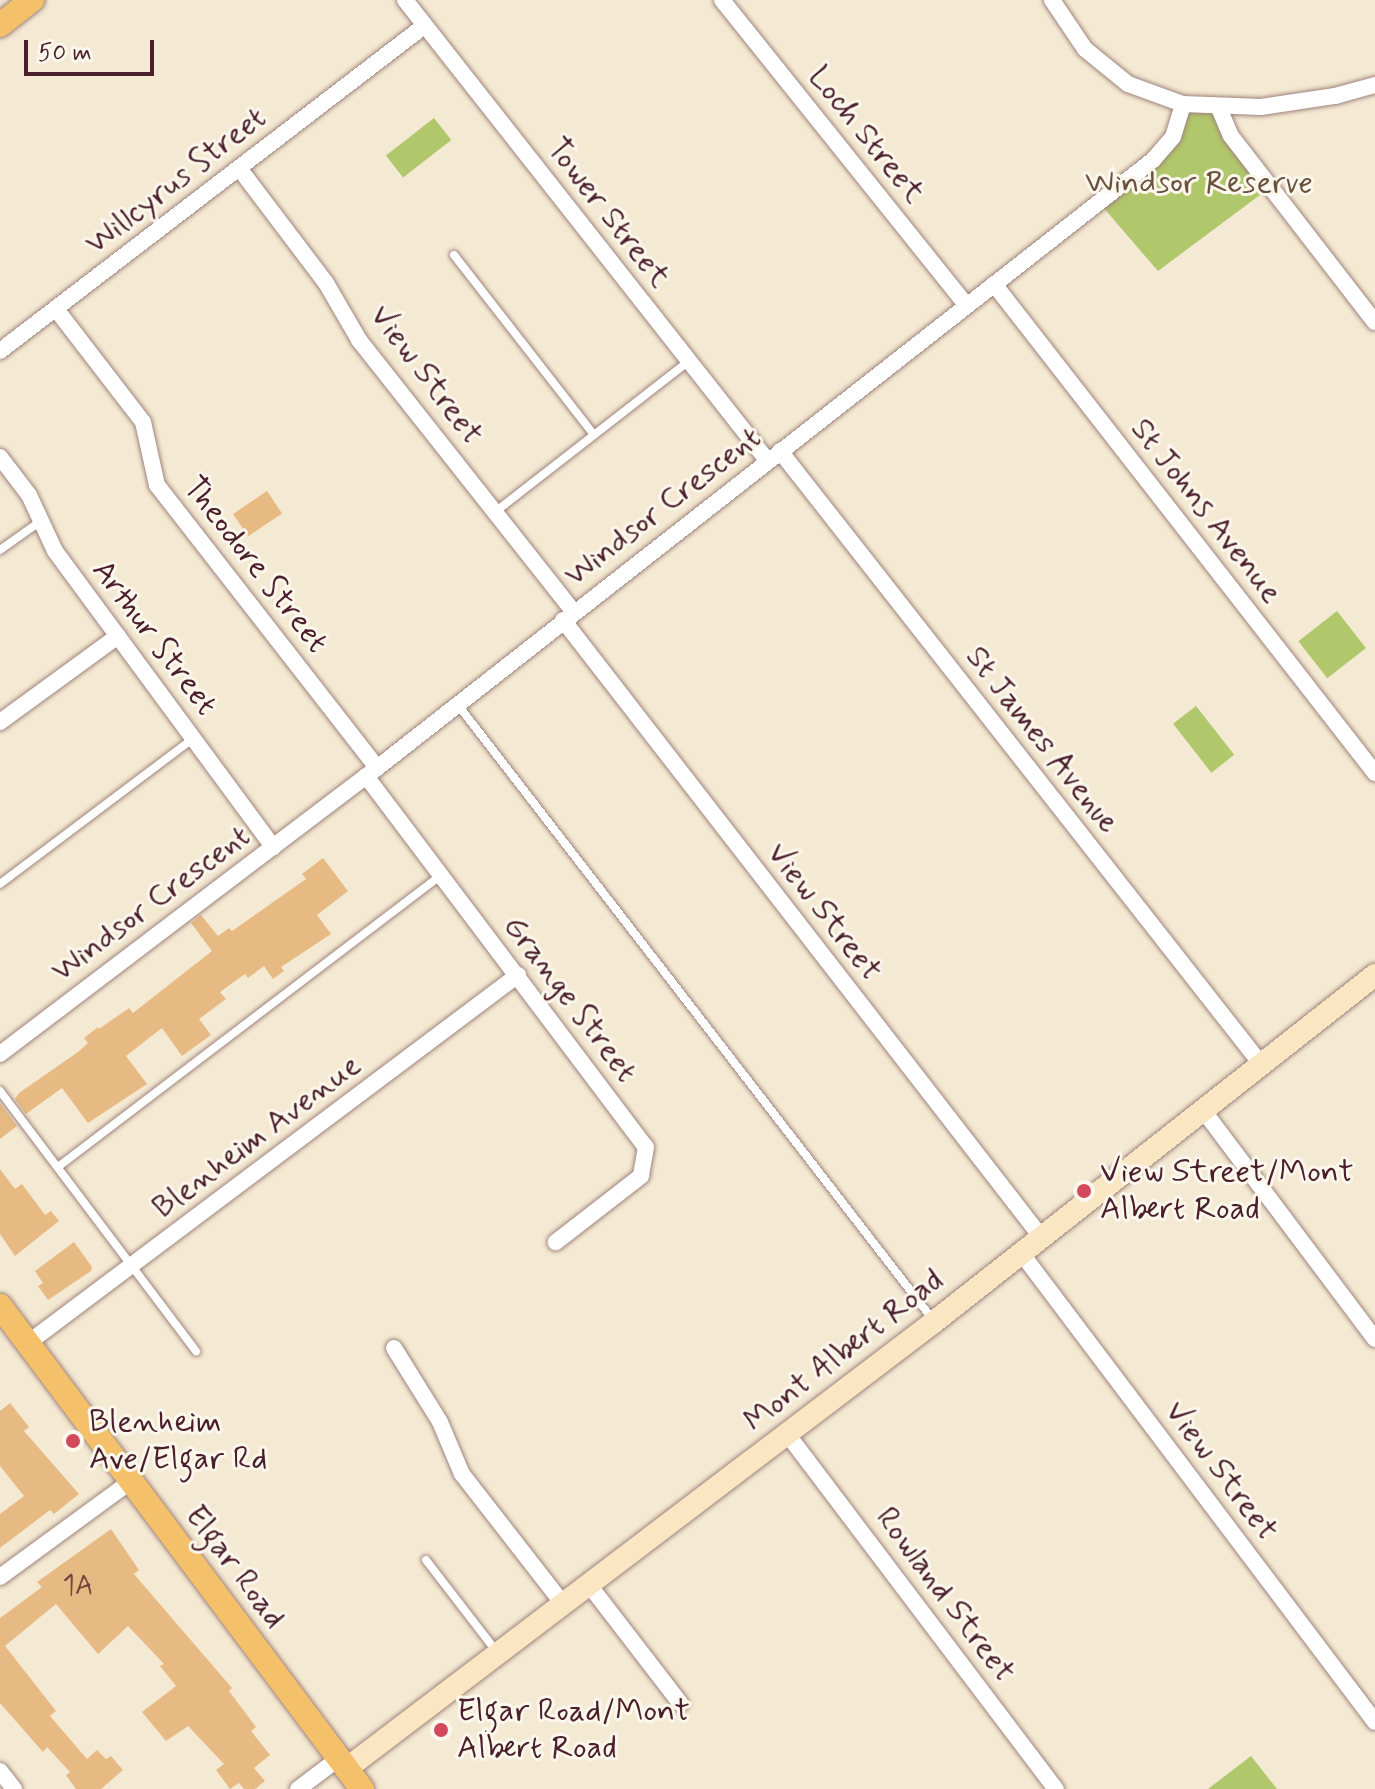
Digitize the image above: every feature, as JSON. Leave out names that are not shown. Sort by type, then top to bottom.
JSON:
[{"type":"main road","points":[[0,25],[27,1]]},
{"type":"main road","name":"Mont Albert Road","points":[[342,1764],[499,1654],[788,1435],[1375,975]]},
{"type":"main road","name":"Elgar Road","points":[[0,1306],[362,1789]]},
{"type":"street","name":"Tower Street","points":[[405,0],[689,361],[773,456]]},
{"type":"street","name":"Loch Street","points":[[722,0],[966,305]]},
{"type":"street","points":[[1052,0],[1085,49],[1128,84],[1183,104],[1219,108],[1261,107],[1335,96],[1375,85]]},
{"type":"street","name":"Willcyrus Street","points":[[0,351],[424,26]]},
{"type":"street","name":"Windsor Crescent","points":[[0,1054],[371,772],[1153,160],[1173,137],[1183,104]]},
{"type":"street","points":[[1219,108],[1231,136],[1375,322]]},
{"type":"street","name":"View Street","points":[[239,168],[326,283],[359,340],[495,512],[568,616],[1042,1238]]},
{"type":"street","name":"St Johns Avenue","points":[[994,284],[1375,773]]},
{"type":"street","name":"Theodore Street","points":[[56,309],[143,422],[157,485],[371,772]]},
{"type":"street","name":"St James Avenue","points":[[773,456],[1261,1064]]},
{"type":"street","name":"Arthur Street","points":[[0,457],[29,495],[55,551],[273,847]]},
{"type":"street","points":[[0,722],[118,636]]},
{"type":"street","name":"Grange Street","points":[[371,772],[442,874],[646,1147],[641,1176],[556,1242]]},
{"type":"street","name":"Blenheim Avenue","points":[[28,1343],[518,975]]},
{"type":"street","points":[[1203,1110],[1375,1339]]},
{"type":"street","name":"View Street","points":[[1022,1254],[1375,1722]]},
{"type":"street","points":[[394,1348],[440,1422],[462,1474],[564,1605]]},
{"type":"street","name":"Rowland Street","points":[[788,1435],[1056,1789]]},
{"type":"street","points":[[0,1577],[131,1481]]},
{"type":"street","points":[[590,1586],[680,1703]]},
{"type":"street","name":"Mont Albert Road","points":[[298,1789],[342,1764]]},
{"type":"street","points":[[0,1771],[14,1789]]},
{"type":"lane","points":[[454,255],[594,435]]},
{"type":"lane","points":[[495,512],[689,361]]},
{"type":"lane","points":[[0,550],[41,521]]},
{"type":"lane","points":[[457,704],[934,1322]]},
{"type":"lane","points":[[0,884],[194,738]]},
{"type":"lane","points":[[58,1167],[442,874]]},
{"type":"lane","points":[[0,1091],[196,1351]]},
{"type":"lane","points":[[426,1560],[499,1654]]},
{"type":"green space","name":"Windsor Reserve","points":[[1186,107],[1217,112],[1268,189],[1158,271],[1102,206],[1153,165]]},
{"type":"green space","points":[[434,118],[451,140],[403,178],[386,156]]},
{"type":"green space","points":[[1337,611],[1366,648],[1327,678],[1298,641]]},
{"type":"green space","points":[[1196,706],[1234,755],[1211,773],[1173,724]]},
{"type":"green space","points":[[1251,1756],[1277,1789],[1208,1789]]},
{"type":"building","points":[[267,491],[282,513],[248,536],[233,514]]},
{"type":"building","points":[[323,858],[348,891],[317,915],[331,934],[281,967],[284,971],[273,979],[264,966],[248,978],[245,974],[220,992],[226,999],[199,1019],[211,1035],[182,1056],[162,1028],[126,1056],[147,1084],[88,1123],[62,1088],[26,1114],[15,1099],[19,1093],[78,1052],[88,1043],[84,1038],[98,1027],[129,1008],[133,1013],[212,951],[191,923],[201,915],[218,936],[229,928],[232,931],[306,879],[302,874]]},
{"type":"building","points":[[0,1103],[17,1126],[0,1139]]},
{"type":"building","points":[[0,1169],[15,1189],[22,1184],[45,1215],[51,1211],[59,1221],[15,1256],[0,1234]]},
{"type":"building","points":[[74,1242],[92,1267],[91,1271],[48,1300],[38,1286],[43,1283],[35,1271]]},
{"type":"building","points":[[10,1403],[29,1427],[24,1431],[79,1494],[54,1514],[50,1510],[0,1548],[0,1514],[24,1496],[0,1466],[0,1411]]},
{"type":"building","points":[[111,1529],[139,1570],[134,1574],[232,1688],[229,1691],[256,1727],[251,1731],[270,1755],[254,1768],[265,1781],[255,1789],[244,1789],[239,1783],[230,1789],[216,1770],[224,1764],[188,1726],[166,1741],[142,1712],[176,1686],[160,1666],[164,1664],[128,1626],[98,1654],[56,1604],[5,1646],[56,1711],[50,1716],[87,1759],[97,1750],[106,1759],[111,1756],[123,1770],[101,1789],[76,1789],[66,1775],[70,1772],[47,1747],[43,1752],[0,1703],[0,1618],[42,1587],[37,1582]]},
{"type":"place","name":"View Street/Mont Albert Road","points":[[1084,1191]]},
{"type":"place","name":"Blenheim Ave/Elgar Rd","points":[[73,1441]]},
{"type":"place","name":"Elgar Road/Mont Albert Road","points":[[441,1730]]}]
